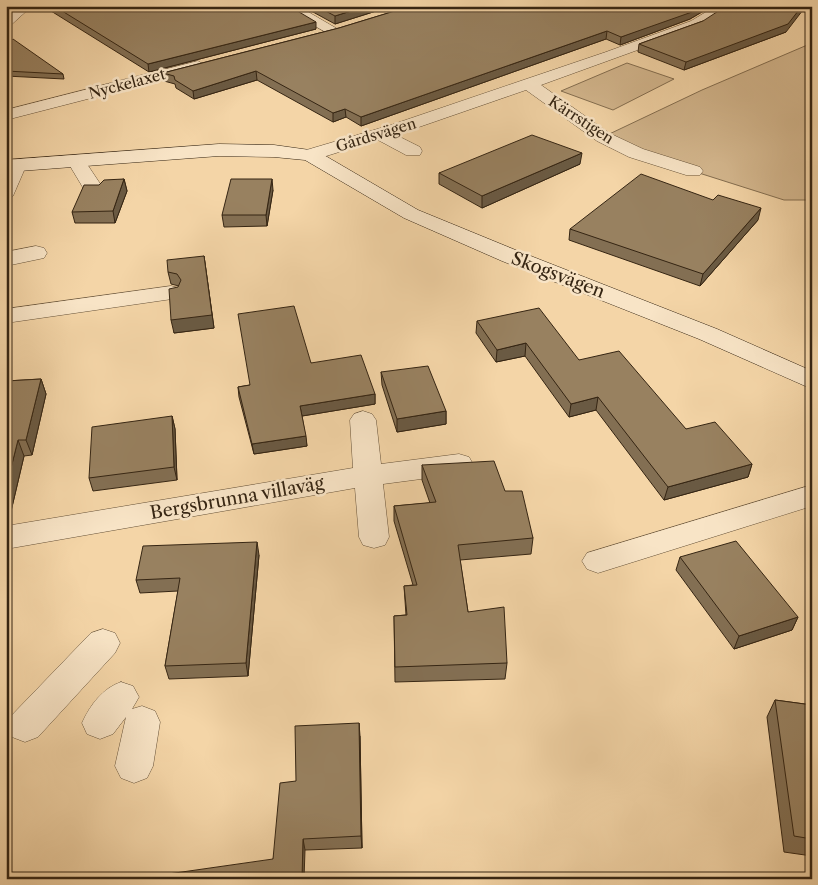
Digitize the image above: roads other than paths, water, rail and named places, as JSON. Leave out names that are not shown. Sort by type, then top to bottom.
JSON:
[{"type":"street","points":[[6,22],[25,6]]},
{"type":"street","points":[[287,6],[334,31]]},
{"type":"street","name":"Gårdsvägen","points":[[11,166],[219,150],[310,155],[380,134],[696,24],[726,6]]},
{"type":"street","points":[[308,37],[350,26]]},
{"type":"street","name":"Nyckelaxet","points":[[6,115],[205,59]]},
{"type":"street","name":"Kärrstigen","points":[[527,84],[603,137],[636,152],[694,171]]},
{"type":"street","points":[[380,134],[413,151]]},
{"type":"street","name":"Skogsvägen","points":[[310,155],[411,214],[510,256],[708,334],[812,381]]},
{"type":"street","points":[[76,161],[95,191]]},
{"type":"street","points":[[6,192],[11,166]]},
{"type":"street","points":[[6,259],[36,253]]},
{"type":"street","points":[[6,316],[171,293]]},
{"type":"street","points":[[363,420],[374,537]]},
{"type":"street","name":"Bergsbrunna villaväg","points":[[6,538],[368,476],[468,462]]},
{"type":"street","points":[[598,561],[812,495]]},
{"type":"street","points":[[25,726],[103,643]]},
{"type":"street","points":[[121,714],[134,766]]}]
